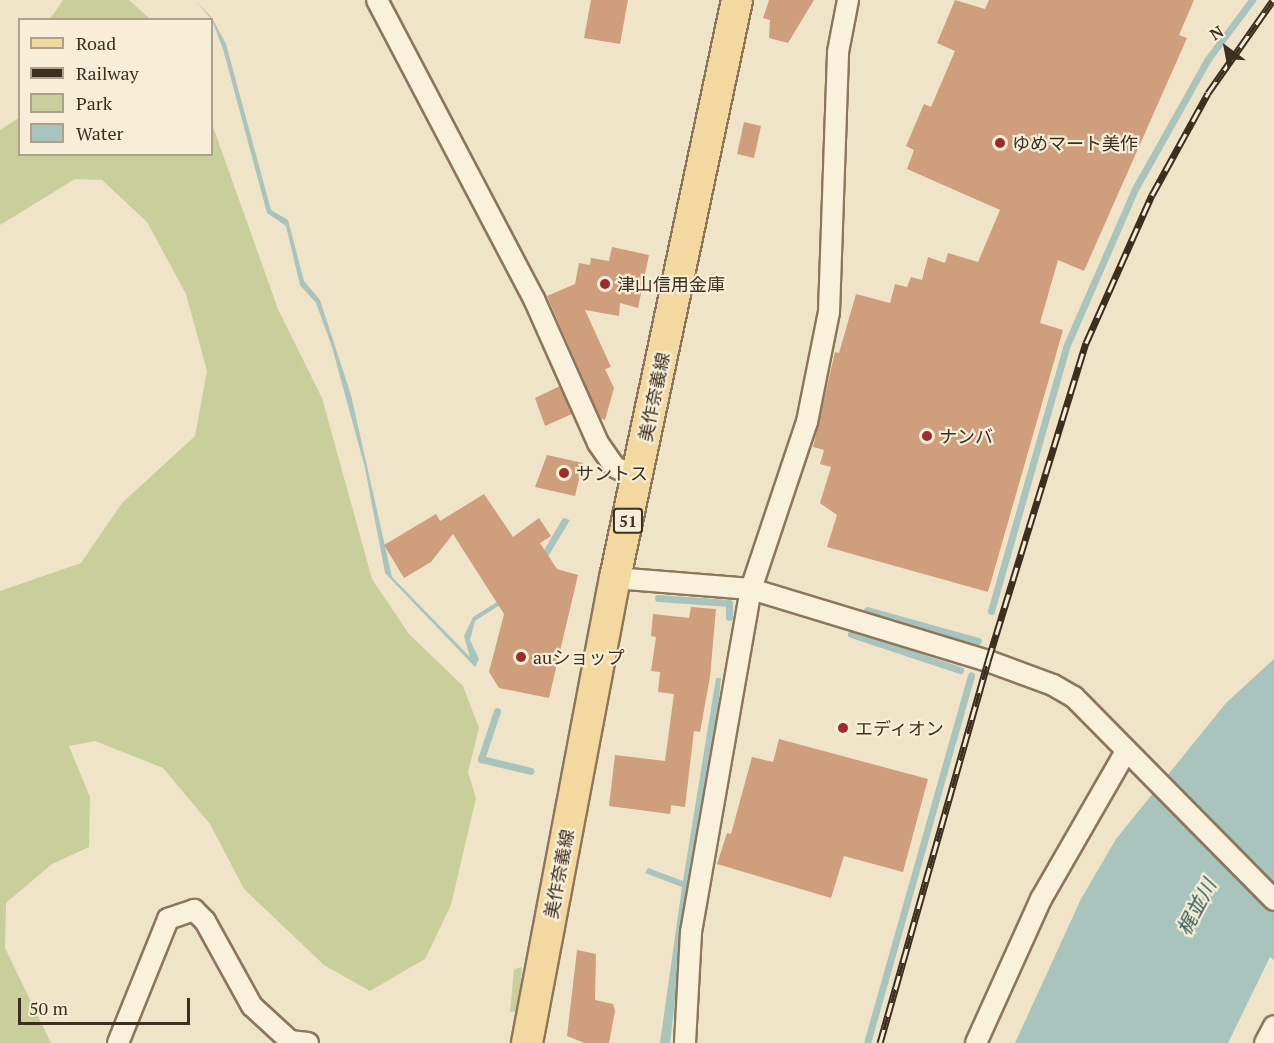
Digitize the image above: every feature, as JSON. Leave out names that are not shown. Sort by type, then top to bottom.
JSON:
[{"type":"main road","name":"美作奈義線","points":[[527,1043],[615,579],[737,0]]},
{"type":"street","points":[[377,0],[534,298],[598,443],[615,467],[637,478]]},
{"type":"street","points":[[685,1043],[691,932],[751,589],[807,422],[830,312],[838,52],[848,0]]},
{"type":"street","points":[[615,579],[751,589],[988,661],[1053,685],[1074,697],[1130,758],[1274,900]]},
{"type":"street","points":[[976,1043],[1041,899],[1130,758]]},
{"type":"street","points":[[118,1043],[168,919],[181,911],[194,910],[205,921],[252,1006],[290,1041],[308,1043]]},
{"type":"street","points":[[1265,1043],[1274,1026]]},
{"type":"green space","points":[[63,0],[129,0],[149,18],[51,18]]},
{"type":"green space","points":[[18,119],[18,156],[213,156],[213,127],[278,309],[322,398],[372,579],[409,634],[463,686],[479,728],[468,772],[476,798],[451,905],[425,959],[370,991],[324,965],[244,889],[210,824],[163,768],[95,741],[69,746],[90,797],[89,847],[52,864],[6,903],[5,948],[51,1043],[0,1043],[0,591],[81,563],[122,503],[195,436],[207,371],[186,294],[147,222],[102,180],[75,179],[0,225],[0,130]]},
{"type":"green space","points":[[522,967],[518,1011],[510,1012],[514,969]]},
{"type":"water","points":[[213,20],[226,44],[271,210],[288,220],[304,281],[320,300],[351,395],[392,577],[470,657],[464,636],[473,617],[523,586],[563,518],[570,520],[531,585],[475,621],[470,640],[479,659],[475,667],[385,573],[365,468],[332,347],[316,303],[300,285],[286,226],[267,213]]},
{"type":"water","name":"梶並川","points":[[1274,659],[1274,960],[1270,957],[1228,1043],[1015,1043],[1081,899],[1116,839],[1226,703]]},
{"type":"water","points":[[716,678],[721,678],[717,719],[693,852],[670,1043],[660,1043],[682,887],[645,873],[648,868],[683,881]]},
{"type":"building","points":[[591,0],[628,0],[620,44],[584,38]]},
{"type":"building","points":[[769,0],[814,0],[788,43],[769,38],[770,20],[763,18]]},
{"type":"building","points":[[955,0],[985,9],[989,0],[1194,0],[1179,35],[1187,38],[1084,271],[1058,260],[1040,323],[1063,330],[988,592],[827,547],[837,515],[820,503],[831,467],[820,464],[824,450],[813,447],[835,352],[839,353],[856,294],[890,303],[895,284],[907,287],[911,277],[922,280],[928,257],[945,263],[948,253],[978,262],[1000,210],[907,169],[914,150],[906,146],[924,104],[931,107],[955,51],[937,43]]},
{"type":"building","points":[[744,122],[761,126],[754,158],[737,154]]},
{"type":"building","points":[[612,247],[649,255],[638,308],[620,303],[619,316],[585,310],[611,367],[605,369],[614,388],[605,420],[600,418],[547,296],[575,284],[579,263],[590,265],[591,258],[609,261]]},
{"type":"building","points":[[560,386],[572,414],[545,426],[535,398]]},
{"type":"building","points":[[547,455],[583,463],[575,496],[535,487]]},
{"type":"building","points":[[484,494],[513,537],[539,518],[551,536],[540,543],[557,569],[578,575],[549,698],[499,688],[489,672],[504,614],[453,534],[431,562],[404,578],[384,545],[436,514],[440,521]]},
{"type":"building","points":[[691,607],[716,609],[710,677],[700,732],[694,731],[685,807],[671,805],[670,814],[609,806],[615,755],[665,761],[674,694],[658,692],[660,672],[651,671],[656,637],[651,636],[653,614],[689,618]]},
{"type":"building","points":[[779,739],[928,779],[903,872],[844,856],[831,898],[717,864],[727,833],[731,834],[752,757],[773,762]]},
{"type":"building","points":[[577,950],[596,954],[595,1000],[613,1004],[615,1011],[609,1043],[585,1043],[567,1036]]},
{"type":"waterway","points":[[991,611],[1066,347],[1135,189],[1208,59],[1252,0]]},
{"type":"waterway","points":[[658,598],[729,603],[729,617]]},
{"type":"waterway","points":[[867,610],[978,641]]},
{"type":"waterway","points":[[851,634],[960,670]]},
{"type":"waterway","points":[[867,1043],[971,675]]},
{"type":"waterway","points":[[497,711],[481,759],[531,771]]},
{"type":"railway","points":[[880,1043],[988,661],[1086,343],[1152,195],[1208,93],[1273,0]]},
{"type":"place","name":"ゆめマート美作","points":[[1000,143]]},
{"type":"place","name":"津山信用金庫","points":[[605,284]]},
{"type":"place","name":"ナンバ","points":[[927,436]]},
{"type":"place","name":"サントス","points":[[564,473]]},
{"type":"place","name":"auショップ","points":[[521,657]]},
{"type":"place","name":"エディオン","points":[[843,728]]}]
